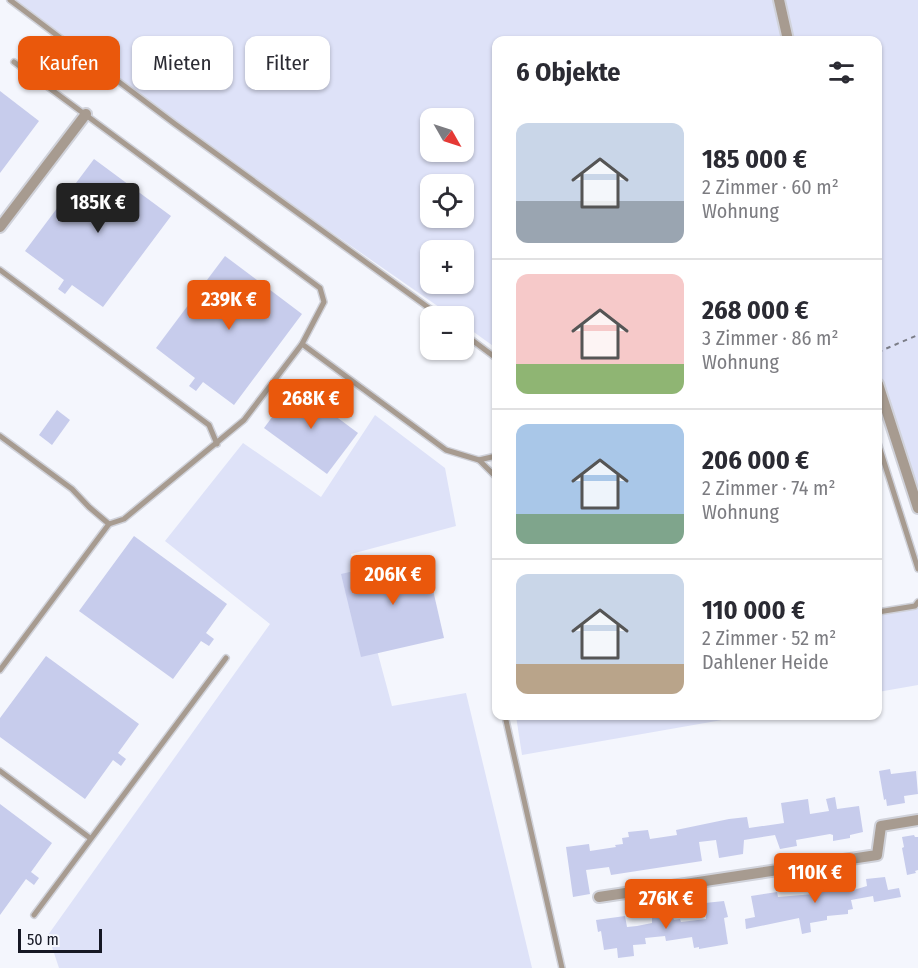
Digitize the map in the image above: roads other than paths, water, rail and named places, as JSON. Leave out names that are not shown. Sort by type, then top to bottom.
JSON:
[{"type":"street","points":[[779,0],[787,36]]},
{"type":"street","points":[[0,227],[86,114]]},
{"type":"street","points":[[882,396],[918,508]]},
{"type":"street","points":[[599,897],[877,855],[881,826],[918,820]]},
{"type":"lane","points":[[10,0],[175,124],[426,306]]},
{"type":"lane","points":[[0,670],[109,524],[124,519],[244,420],[302,344],[324,303],[320,288],[14,62]]},
{"type":"lane","points":[[0,270],[209,425],[217,444]]},
{"type":"lane","points":[[474,342],[492,355]]},
{"type":"lane","points":[[302,344],[446,450],[479,460],[492,473]]},
{"type":"lane","points":[[0,436],[72,489],[109,524]]},
{"type":"lane","points":[[882,456],[918,569]]},
{"type":"lane","points":[[479,460],[492,457]]},
{"type":"lane","points":[[882,611],[915,606],[918,602]]},
{"type":"lane","points":[[34,915],[226,658]]},
{"type":"lane","points":[[506,720],[562,968]]},
{"type":"lane","points":[[0,771],[90,838]]}]
